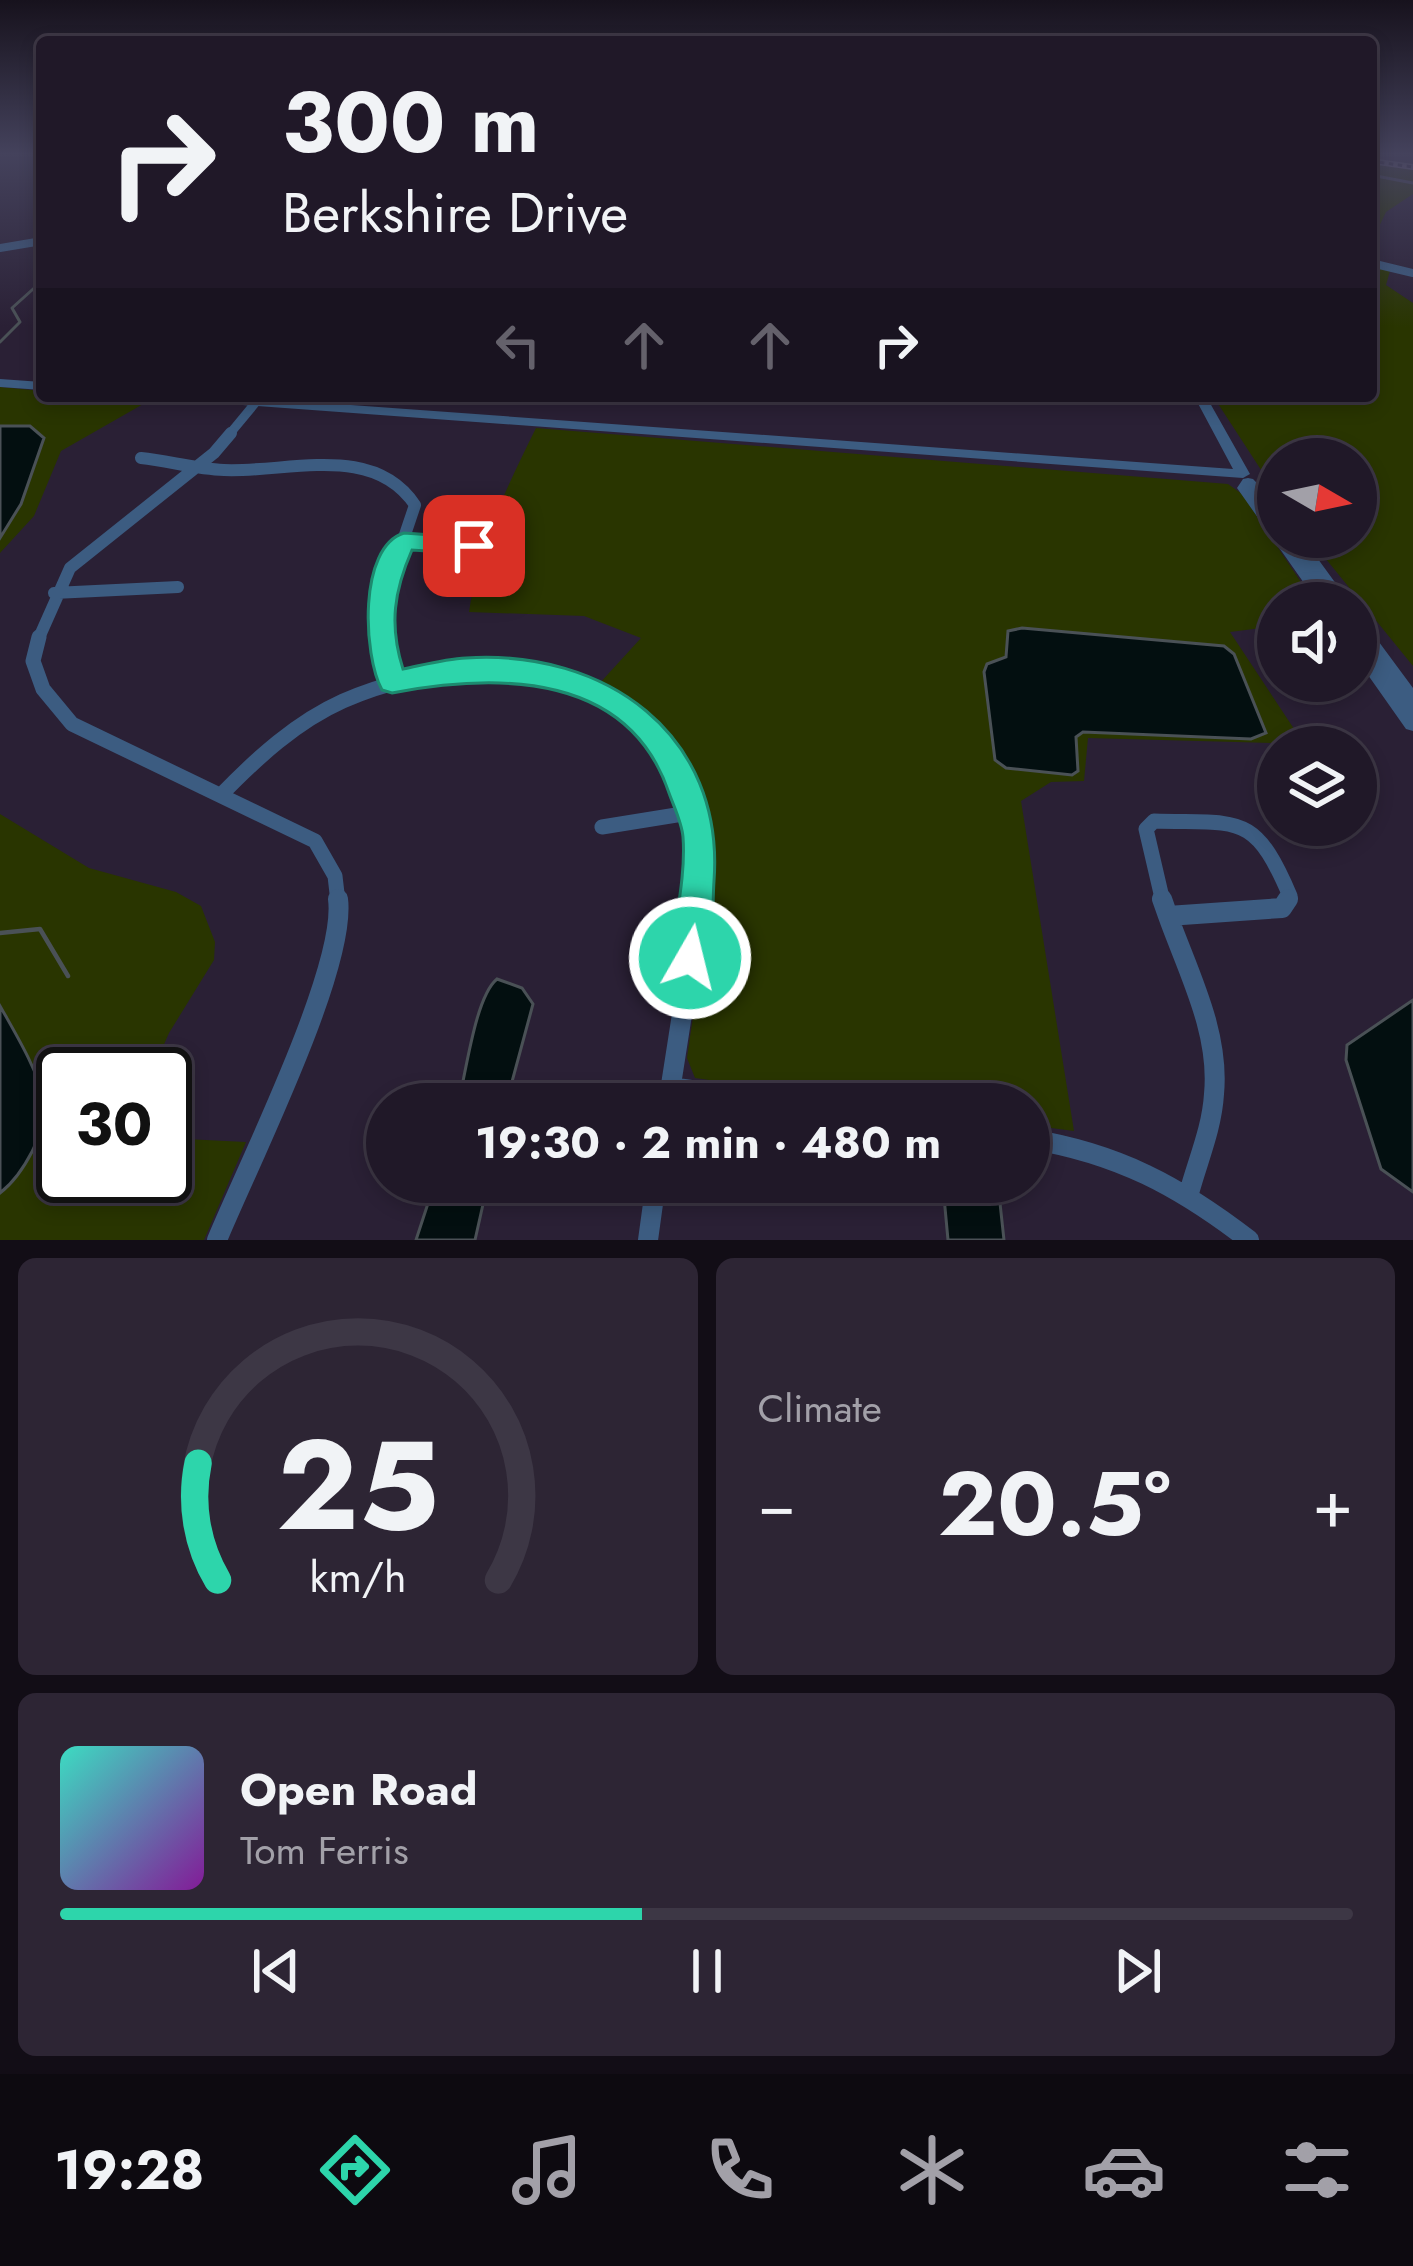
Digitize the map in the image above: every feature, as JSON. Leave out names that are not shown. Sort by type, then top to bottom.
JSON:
[{"type":"street","points":[[0,248],[36,242]]},
{"type":"street","points":[[1377,264],[1413,273]]},
{"type":"street","points":[[0,382],[36,385]]},
{"type":"street","points":[[217,1240],[323,985],[341,923],[335,876],[315,841],[72,724],[43,689],[33,661],[54,593],[70,568],[200,464],[255,402]]},
{"type":"street","points":[[296,402],[1246,478]]},
{"type":"street","points":[[1203,402],[1257,490]]},
{"type":"street","points":[[141,458],[220,470],[313,467],[387,472],[408,486],[415,505],[382,590],[380,641],[392,682]]},
{"type":"street","points":[[1246,478],[1244,488],[1257,506]]},
{"type":"street","points":[[404,541],[474,546]]},
{"type":"street","points":[[54,593],[178,587]]},
{"type":"street","points":[[1377,652],[1413,702]]},
{"type":"street","points":[[221,795],[305,722],[392,682],[440,671],[495,668],[544,674],[599,693],[657,738],[674,759],[695,812],[702,858],[699,900],[671,1083]]},
{"type":"street","points":[[1377,674],[1413,724]]},
{"type":"street","points":[[602,827],[695,812]]},
{"type":"street","points":[[1167,916],[1282,908],[1290,896],[1270,849],[1242,824],[1154,821],[1146,829],[1148,861],[1167,916],[1207,1020],[1216,1081],[1189,1193]]},
{"type":"street","points":[[1050,1142],[1129,1159],[1189,1193],[1249,1240]]},
{"type":"street","points":[[648,1240],[653,1203]]},
{"type":"green space","points":[[1377,268],[1390,271],[1386,285],[1413,303],[1413,666],[1377,622],[1377,582],[1345,582],[1325,558],[1377,558],[1377,438],[1257,438],[1257,464],[1217,402],[1377,402]]},
{"type":"green space","points":[[0,387],[36,390],[36,402],[147,402],[61,451],[34,516],[0,553]]},
{"type":"green space","points":[[536,428],[1228,484],[1242,494],[1257,516],[1257,558],[1285,558],[1301,582],[1257,582],[1257,629],[1230,632],[1257,673],[1257,702],[1276,702],[1292,726],[1257,726],[1257,743],[1088,738],[1084,781],[1051,782],[1021,801],[1074,1131],[1050,1128],[1050,1083],[730,1083],[695,1078],[687,1058],[708,899],[708,849],[700,802],[680,758],[647,719],[598,685],[641,638],[584,616],[469,612],[504,495]]},
{"type":"green space","points":[[0,814],[89,868],[176,892],[201,906],[215,942],[214,960],[163,1047],[36,1047],[36,1203],[192,1203],[192,1139],[246,1142],[204,1240],[0,1240]]},
{"type":"shaded area","points":[[0,426],[30,426],[44,438],[21,504],[0,538]]},
{"type":"shaded area","points":[[1022,628],[1224,646],[1234,654],[1263,726],[1257,726],[1257,737],[1251,739],[1083,732],[1076,737],[1078,771],[1072,775],[1006,768],[995,760],[984,672],[987,664],[1006,657],[1008,631]]},
{"type":"shaded area","points":[[497,979],[522,988],[533,1004],[512,1083],[463,1083],[477,1019]]},
{"type":"shaded area","points":[[1413,1000],[1413,1192],[1381,1169],[1346,1060],[1347,1045]]},
{"type":"shaded area","points":[[0,1006],[36,1075],[36,1141],[17,1176],[0,1193]]},
{"type":"shaded area","points":[[428,1203],[483,1203],[475,1240],[416,1240]]},
{"type":"shaded area","points":[[945,1203],[1000,1203],[1004,1240],[948,1240]]},
{"type":"waterway","points":[[0,342],[20,322],[12,308],[36,286]]},
{"type":"waterway","points":[[0,933],[40,929],[68,976]]},
{"type":"route","points":[[474,546],[404,541],[382,590],[380,641],[392,682],[464,668],[518,670],[582,686],[639,719],[674,759],[695,812],[702,858],[690,958]]}]
